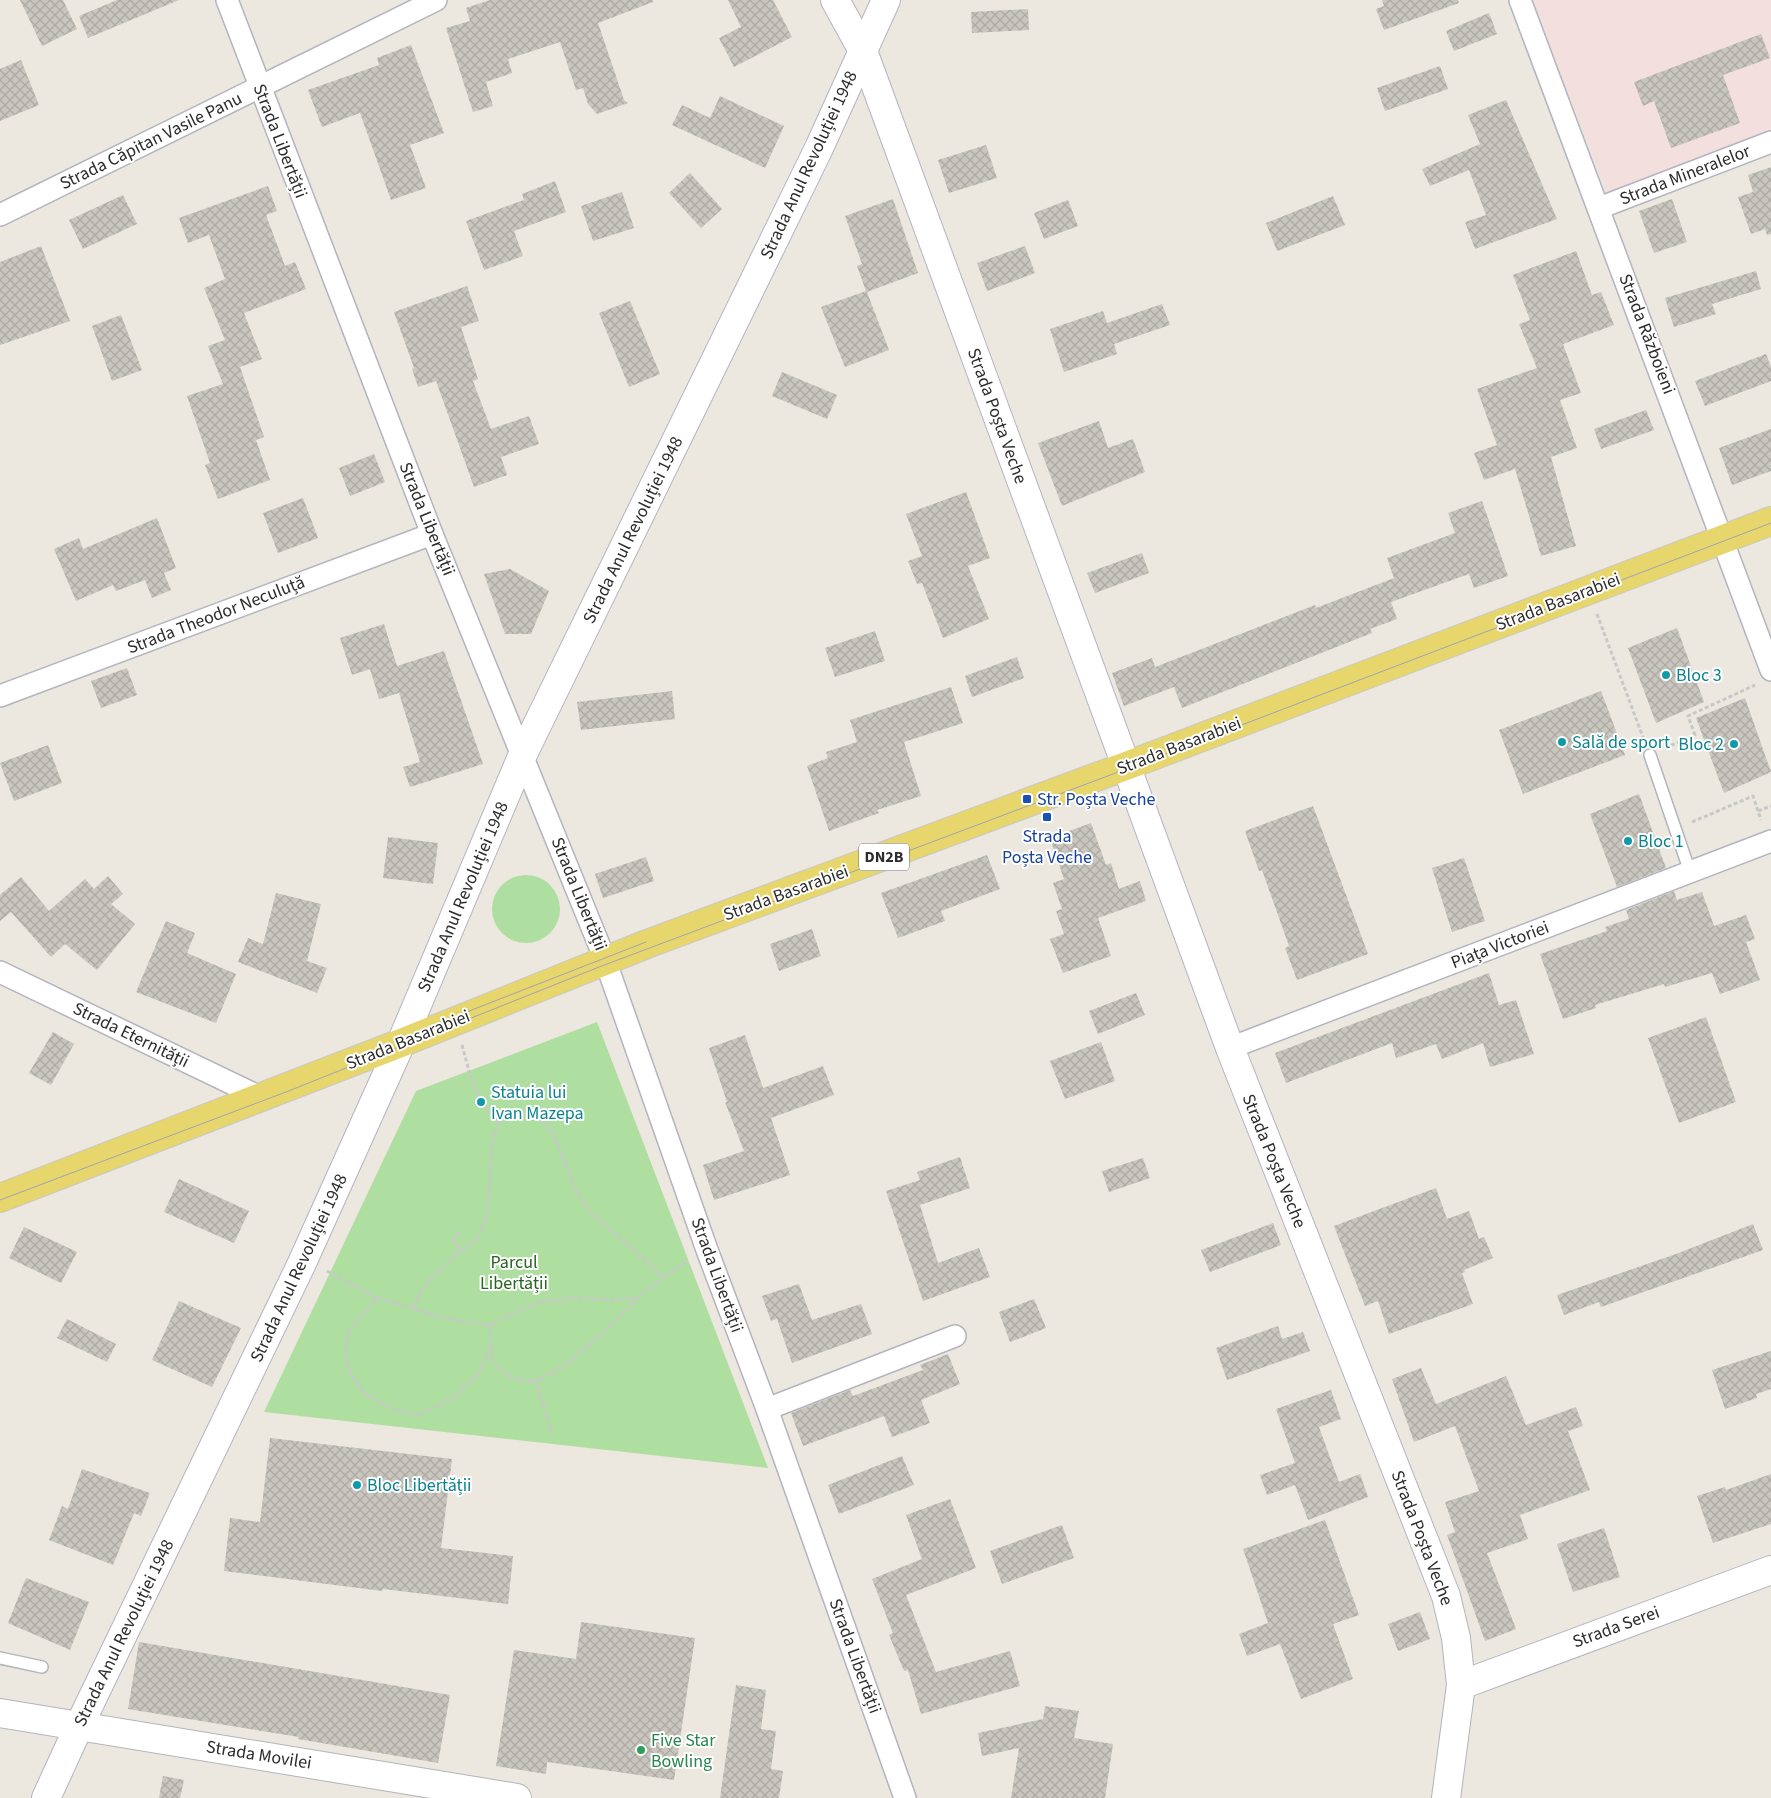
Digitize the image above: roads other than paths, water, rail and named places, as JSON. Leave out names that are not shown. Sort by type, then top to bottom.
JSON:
[{"type":"main road","name":"Strada Basarabiei","points":[[0,1198],[402,1044],[456,1020],[605,961],[1126,766],[1771,521]]},
{"type":"street","name":"Strada Libertății","points":[[227,0],[432,534],[523,754],[605,961],[905,1798]]},
{"type":"street","name":"Strada Căpitan Vasile Panu","points":[[0,215],[436,0]]},
{"type":"street","name":"Strada Poșta Veche","points":[[835,0],[863,51],[1230,1048],[1446,1596],[1456,1638],[1461,1685],[1446,1798]]},
{"type":"street","name":"Strada Anul Revoluției 1948","points":[[46,1798],[302,1263],[402,1044],[523,754],[820,148],[886,0]]},
{"type":"street","name":"Strada Războieni","points":[[1520,0],[1724,539],[1767,676]]},
{"type":"street","name":"Strada Mineralelor","points":[[1600,208],[1771,142]]},
{"type":"street","name":"Strada Theodor Neculuță","points":[[0,696],[432,534]]},
{"type":"street","name":"Piața Victoriei","points":[[1230,1048],[1769,842]]},
{"type":"street","name":"Strada Eternității","points":[[0,972],[262,1098]]},
{"type":"street","points":[[767,1410],[955,1336]]},
{"type":"street","name":"Strada Serei","points":[[1461,1685],[1771,1570]]},
{"type":"street","name":"Strada Movilei","points":[[0,1713],[518,1798]]},
{"type":"lane","points":[[1650,755],[1690,872]]},
{"type":"lane","points":[[0,1658],[42,1667]]},
{"type":"tram line","points":[[0,1200],[286,1092],[599,967],[1121,771],[1771,523]]},
{"type":"tram line","points":[[464,1013],[646,942]]},
{"type":"place","name":"Bloc 3","points":[[1666,675]]},
{"type":"place","name":"Sală de sport","points":[[1562,742]]},
{"type":"place","name":"Bloc 2","points":[[1734,744]]},
{"type":"place","name":"Str. Poșta Veche","points":[[1027,799]]},
{"type":"place","name":"Strada Poșta Veche","points":[[1047,817]]},
{"type":"place","name":"Bloc 1","points":[[1628,841]]},
{"type":"place","name":"Statuia lui Ivan Mazepa","points":[[481,1102]]},
{"type":"place","name":"Bloc Libertății","points":[[357,1485]]},
{"type":"place","name":"Five Star Bowling","points":[[641,1750]]},
{"type":"park label","name":"Parcul Libertății","points":[[514,1272]]}]
